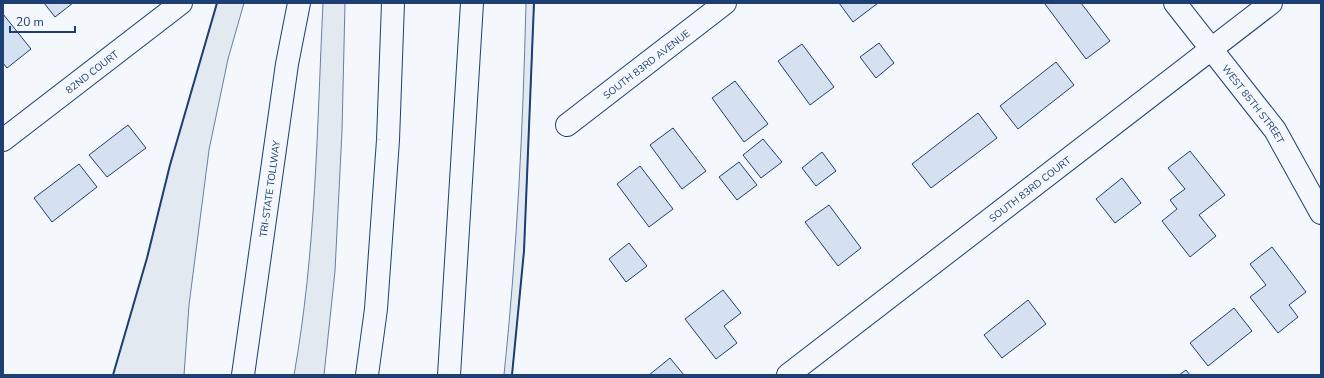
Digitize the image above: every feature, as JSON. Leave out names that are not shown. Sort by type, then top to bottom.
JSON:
[{"type":"main road","name":"82ND COURT","points":[[3,140],[181,3]]},
{"type":"main road","name":"TRI-STATE TOLLWAY","points":[[243,375],[287,64],[299,3]]},
{"type":"main road","points":[[367,375],[376,309],[387,148],[393,3]]},
{"type":"main road","points":[[449,375],[472,3]]},
{"type":"main road","name":"SOUTH 83RD AVENUE","points":[[567,125],[725,3]]},
{"type":"main road","name":"WEST 85TH STREET","points":[[1175,3],[1275,130],[1321,213]]},
{"type":"main road","name":"SOUTH 83RD COURT","points":[[788,375],[1271,3]]},
{"type":"shaded area","points":[[217,3],[244,3],[228,59],[209,150],[189,305],[184,375],[113,375],[147,258],[170,165]]},
{"type":"shaded area","points":[[323,3],[345,3],[342,131],[335,271],[324,375],[294,375],[307,282],[311,236],[317,143]]},
{"type":"shaded area","points":[[526,3],[534,3],[524,251],[512,375],[504,375],[509,328],[519,189]]},
{"type":"building","points":[[44,3],[73,3],[55,17]]},
{"type":"building","points":[[839,3],[878,3],[853,22]]},
{"type":"building","points":[[1081,3],[1110,41],[1086,59],[1045,4]]},
{"type":"building","points":[[3,14],[31,49],[7,68],[3,63]]},
{"type":"building","points":[[879,43],[894,63],[876,78],[860,57]]},
{"type":"building","points":[[802,44],[834,87],[810,105],[778,61]]},
{"type":"building","points":[[1056,62],[1074,85],[1018,129],[1000,106]]},
{"type":"building","points":[[735,81],[768,124],[744,142],[712,98]]},
{"type":"building","points":[[978,113],[997,138],[931,188],[912,164]]},
{"type":"building","points":[[128,125],[146,148],[107,177],[89,155]]},
{"type":"building","points":[[673,128],[706,171],[682,189],[650,145]]},
{"type":"building","points":[[763,139],[782,162],[761,178],[743,155]]},
{"type":"building","points":[[1190,151],[1225,195],[1199,215],[1216,236],[1190,257],[1162,221],[1177,209],[1170,200],[1185,189],[1168,168]]},
{"type":"building","points":[[822,152],[836,171],[816,186],[802,168]]},
{"type":"building","points":[[739,162],[757,185],[737,200],[719,177]]},
{"type":"building","points":[[79,164],[97,187],[52,222],[34,198]]},
{"type":"building","points":[[640,166],[673,209],[649,227],[617,184]]},
{"type":"building","points":[[1122,178],[1141,203],[1115,223],[1096,199]]},
{"type":"building","points":[[829,205],[861,248],[838,266],[805,222]]},
{"type":"building","points":[[629,243],[647,266],[626,282],[609,259]]},
{"type":"building","points":[[1272,247],[1306,292],[1289,305],[1298,317],[1278,333],[1250,297],[1266,285],[1250,264]]},
{"type":"building","points":[[723,290],[741,313],[724,326],[737,343],[716,359],[685,319]]},
{"type":"building","points":[[1028,300],[1046,324],[1002,358],[984,335]]},
{"type":"building","points":[[1234,308],[1252,331],[1208,366],[1190,343]]},
{"type":"building","points":[[670,358],[684,375],[649,375]]},
{"type":"building","points":[[1186,370],[1190,375],[1179,375]]},
{"type":"wall","points":[[113,375],[147,258],[170,165],[217,3]]},
{"type":"wall","points":[[512,375],[524,251],[534,3]]}]
